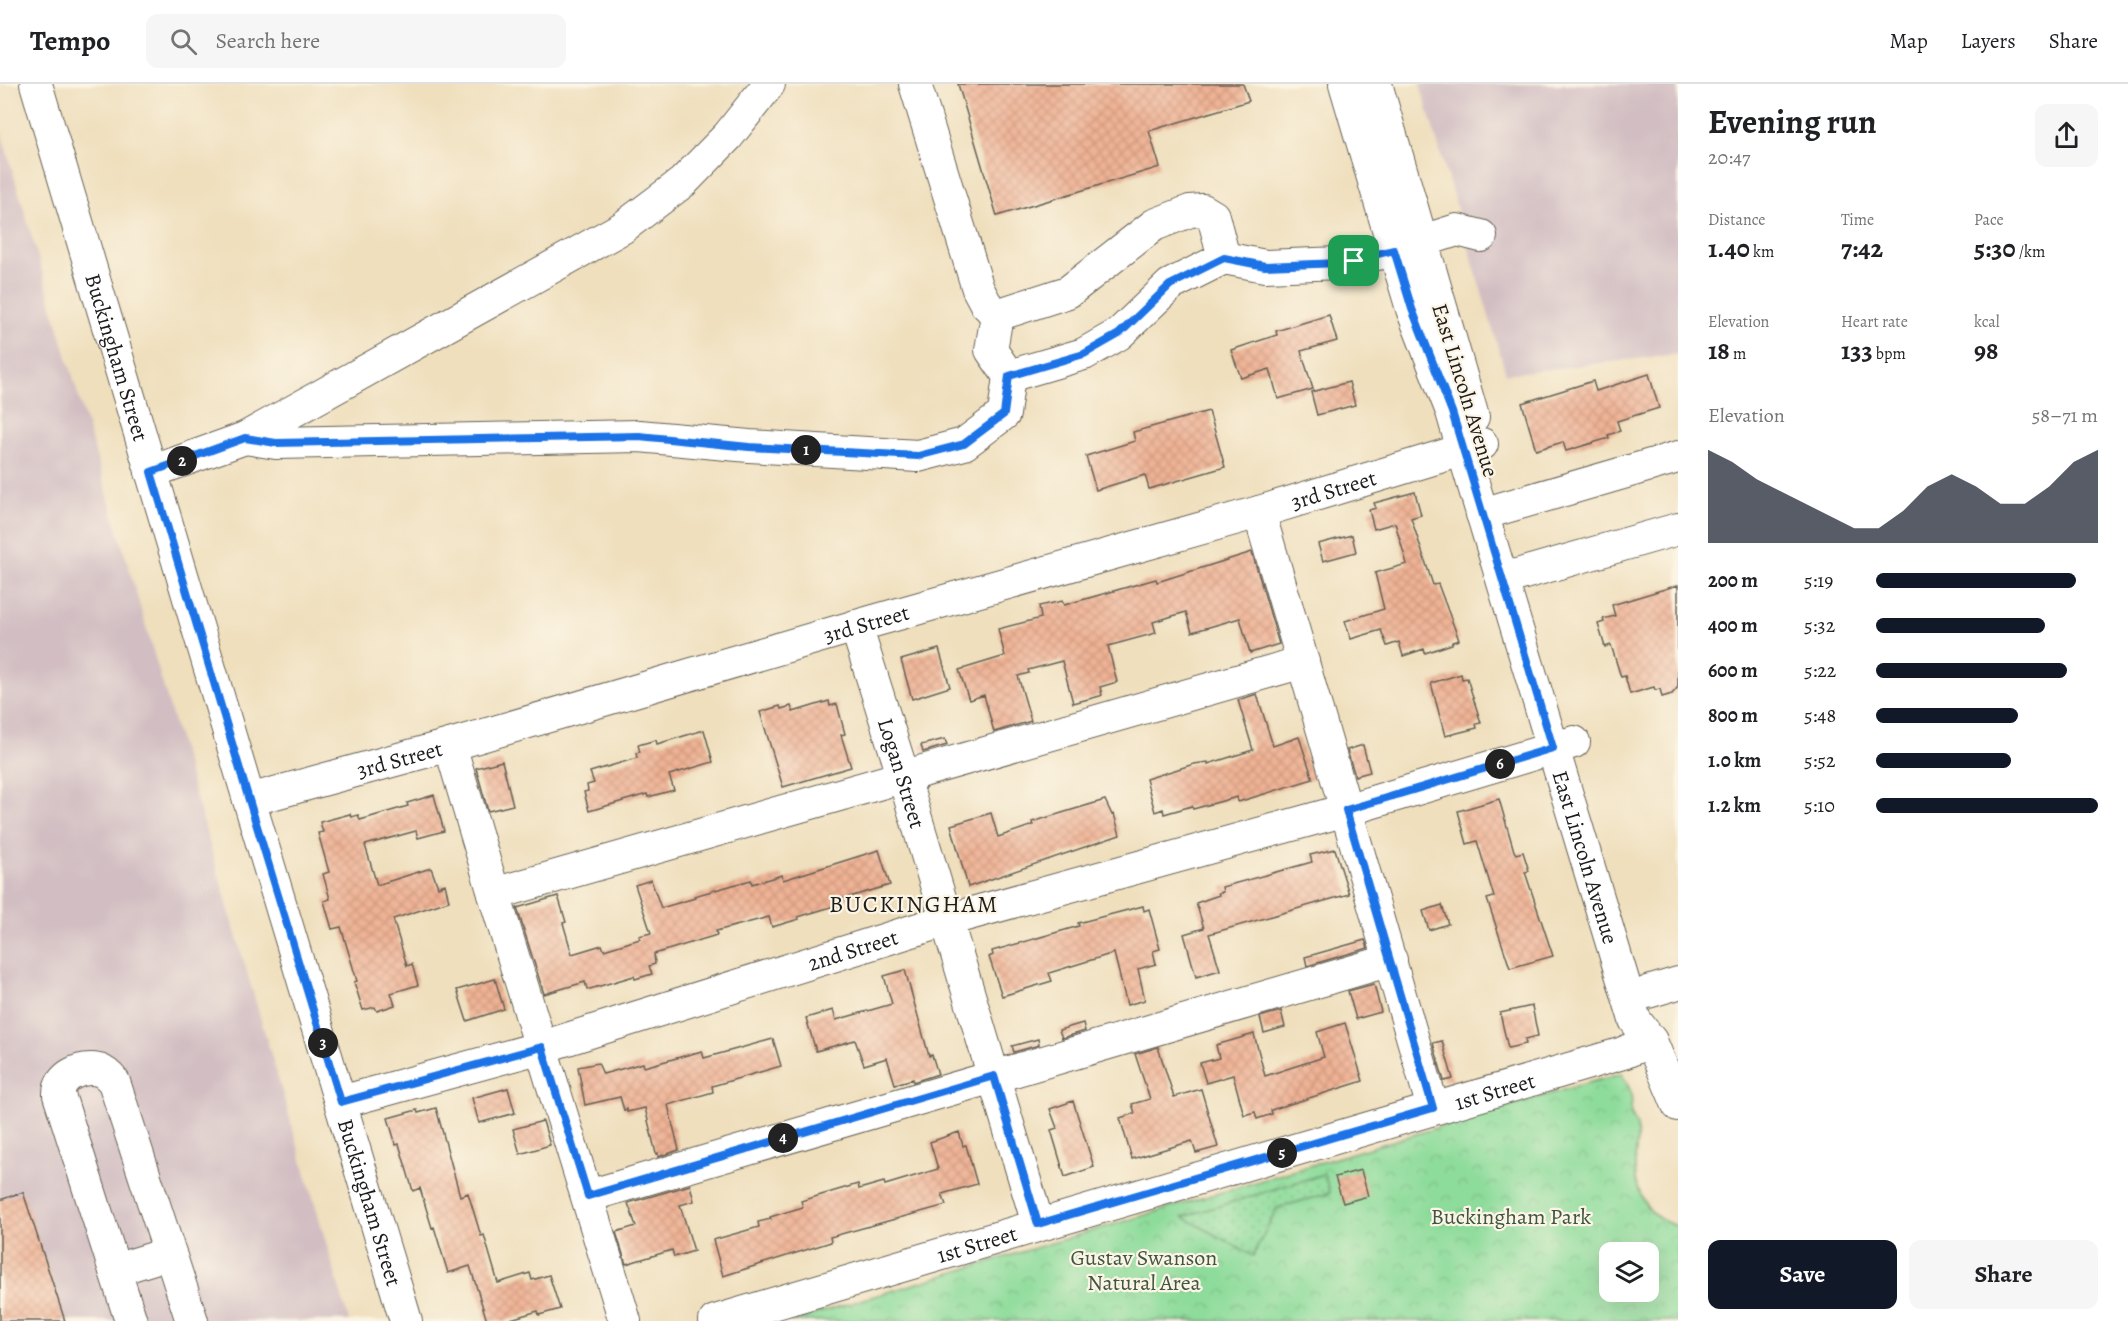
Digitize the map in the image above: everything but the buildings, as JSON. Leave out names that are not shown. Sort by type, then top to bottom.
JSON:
[{"type":"street","name":"Buckingham Street","points":[[36,84],[406,1321]]},
{"type":"street","points":[[151,472],[245,438],[622,228],[683,182],[728,136],[769,84]]},
{"type":"street","points":[[915,84],[978,289],[986,304],[997,315]]},
{"type":"street","name":"East Lincoln Avenue","points":[[1345,84],[1408,246],[1473,447],[1564,745],[1654,1010],[1651,1041]]},
{"type":"street","name":"East Lincoln Avenue","points":[[1376,84],[1408,246]]},
{"type":"street","points":[[997,315],[1068,292],[1154,225],[1190,211],[1203,210],[1213,216],[1224,258]]},
{"type":"street","points":[[1009,376],[1084,354],[1119,334],[1170,285],[1224,258],[1265,266],[1340,263],[1408,246],[1457,230],[1481,236]]},
{"type":"street","points":[[245,438],[276,443],[639,436],[749,447],[918,456],[964,444],[1004,414],[1009,376],[991,350],[997,315]]},
{"type":"street","name":"3rd Street","points":[[249,800],[450,745],[856,626],[1259,512],[1473,447]]},
{"type":"street","points":[[1492,511],[1678,457]]},
{"type":"street","points":[[1259,512],[1433,1108]]},
{"type":"street","points":[[1512,576],[1678,529]]},
{"type":"street","name":"Logan Street","points":[[856,626],[1038,1224]]},
{"type":"street","points":[[494,894],[1303,662]]},
{"type":"street","points":[[450,745],[625,1321]]},
{"type":"street","name":"East Lincoln Avenue","points":[[1564,745],[1635,1020],[1651,1041],[1678,1105]]},
{"type":"street","name":"2nd Street","points":[[341,1102],[542,1047],[947,920],[1346,810],[1564,745]]},
{"type":"street","points":[[588,1196],[1391,960]]},
{"type":"street","points":[[1648,992],[1678,983]]},
{"type":"street","name":"1st Street","points":[[715,1321],[1623,1053],[1651,1041]]},
{"type":"street","points":[[131,1321],[59,1095],[59,1088],[64,1078],[78,1072],[99,1070],[114,1082],[192,1321]]},
{"type":"street","points":[[115,1270],[170,1253]]},
{"type":"shaded area","points":[[1420,84],[1678,84],[1678,354],[1506,374]]},
{"type":"shaded area","points":[[0,128],[123,548],[349,1321],[0,1321]]},
{"type":"green space","name":"Buckingham Park","points":[[1622,1074],[1631,1092],[1631,1113],[1637,1131],[1635,1163],[1638,1188],[1652,1212],[1668,1223],[1678,1226],[1678,1321],[791,1321]]},
{"type":"green space","points":[[1324,1174],[1330,1193],[1277,1208],[1253,1256],[1183,1217]]},
{"type":"district","name":"BUCKINGHAM","points":[[914,904]]},
{"type":"route","points":[[1394,250],[1412,309],[1452,412],[1553,748],[1346,810],[1433,1108],[1038,1224],[994,1076],[588,1196],[542,1047],[341,1102],[151,472],[245,438],[276,443],[639,436],[749,447],[918,456],[964,444],[1004,414],[1009,376],[1084,354],[1119,334],[1170,285],[1224,258],[1265,266],[1354,261],[1394,250]]},
{"type":"park label","name":"Gustav Swanson Natural Area","points":[[1144,1270]]}]
